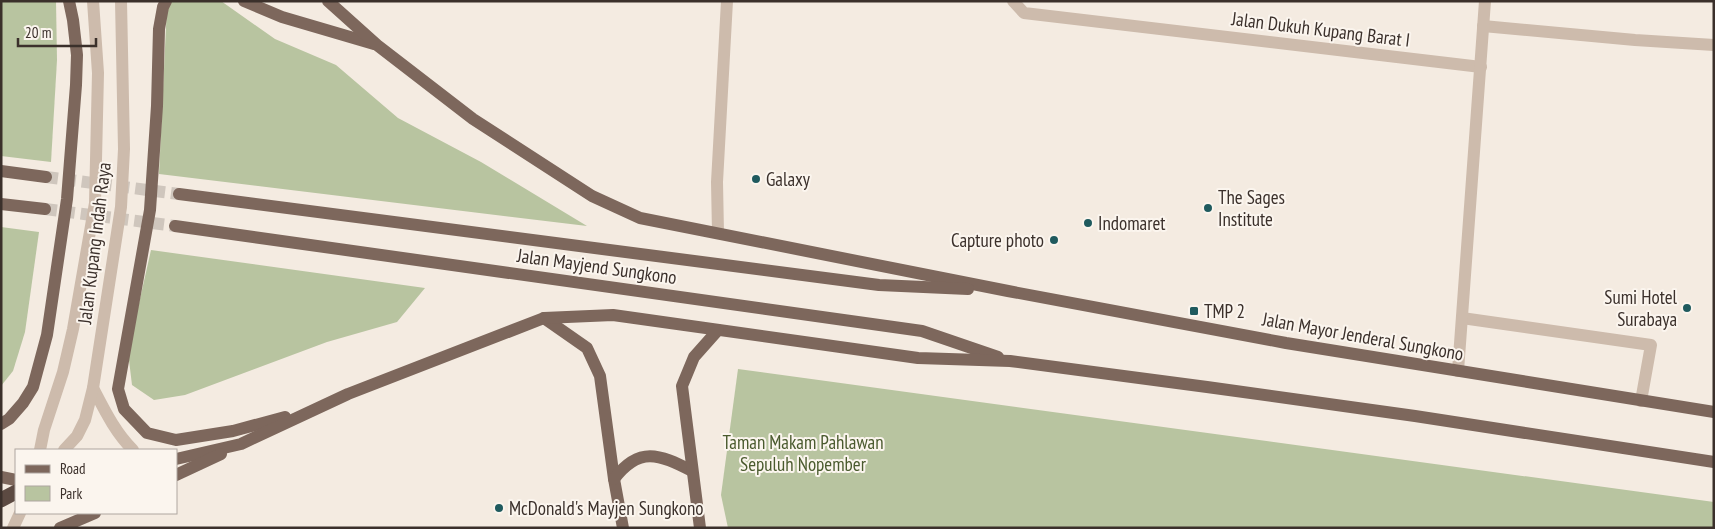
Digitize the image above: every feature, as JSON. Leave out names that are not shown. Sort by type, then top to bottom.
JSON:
[{"type":"highway","points":[[1,500],[15,493]]},
{"type":"main road","points":[[1,424],[9,419],[33,388],[47,335],[67,198],[76,85],[77,55],[69,1]]},
{"type":"main road","points":[[166,1],[159,29],[157,106],[150,210],[118,389],[124,409],[147,433],[176,440],[233,431],[314,410]]},
{"type":"main road","points":[[244,1],[282,17],[377,45]]},
{"type":"main road","points":[[328,1],[377,45],[473,119],[592,196],[640,218],[1008,291]]},
{"type":"main road","points":[[1,171],[46,177]]},
{"type":"main road","name":"Jalan Mayjend Sungkono","points":[[179,194],[879,285],[1008,291]]},
{"type":"main road","points":[[1,204],[44,209]]},
{"type":"main road","name":"Jalan Mayjend Sungkono","points":[[175,226],[922,330],[1010,361]]},
{"type":"main road","name":"Jalan Mayor Jenderal Sungkono","points":[[1008,291],[1286,343],[1714,412]]},
{"type":"main road","points":[[178,474],[348,394],[544,318],[613,315],[918,358],[1010,361],[1208,387],[1415,416],[1714,462]]},
{"type":"main road","points":[[544,318],[587,348],[600,376],[614,479],[623,528]]},
{"type":"main road","points":[[700,528],[682,386],[694,357],[718,330]]},
{"type":"main road","points":[[178,459],[241,444]]},
{"type":"main road","points":[[614,479],[622,468],[634,460],[647,456],[661,457],[692,471]]},
{"type":"main road","points":[[1,477],[15,480]]},
{"type":"main road","points":[[60,528],[92,514]]},
{"type":"street","name":"Jalan Kupang Indah Raya","points":[[40,449],[44,430],[63,372],[73,329],[95,203],[98,73],[93,1]]},
{"type":"street","name":"Jalan Kupang Indah Raya","points":[[65,449],[77,436],[85,420],[94,388],[121,207],[124,131],[121,1]]},
{"type":"street","points":[[718,233],[716,182],[727,1]]},
{"type":"street","name":"Jalan Dukuh Kupang Barat I","points":[[1013,1],[1024,12],[1481,66]]},
{"type":"street","points":[[1458,371],[1485,1]]},
{"type":"street","points":[[1483,26],[1714,45]]},
{"type":"street","points":[[1462,318],[1651,345],[1641,401]]},
{"type":"street","points":[[94,388],[108,417],[132,449]]},
{"type":"street","points":[[13,528],[20,514]]},
{"type":"green space","points":[[1,1],[56,1],[57,60],[51,162],[1,156]]},
{"type":"green space","points":[[171,1],[221,1],[275,39],[336,65],[398,118],[481,162],[587,226],[159,174],[167,6]]},
{"type":"green space","points":[[1,227],[39,232],[25,332],[13,371],[1,386]]},
{"type":"green space","points":[[151,250],[425,288],[397,322],[327,342],[185,395],[154,400],[132,385],[128,352]]},
{"type":"green space","name":"Taman Makam Pahlawan Sepuluh Nopember","points":[[738,369],[1714,502],[1714,528],[728,528],[721,495]]},
{"type":"tunnel","points":[[46,177],[179,194]]},
{"type":"tunnel","points":[[45,209],[175,226]]},
{"type":"place","name":"Galaxy","points":[[756,179]]},
{"type":"place","name":"The Sages Institute","points":[[1208,208]]},
{"type":"place","name":"Indomaret","points":[[1088,223]]},
{"type":"place","name":"Capture photo","points":[[1054,240]]},
{"type":"place","name":"Sumi Hotel Surabaya","points":[[1687,308]]},
{"type":"place","name":"TMP 2","points":[[1194,311]]},
{"type":"place","name":"McDonald's Mayjen Sungkono","points":[[499,508]]}]
